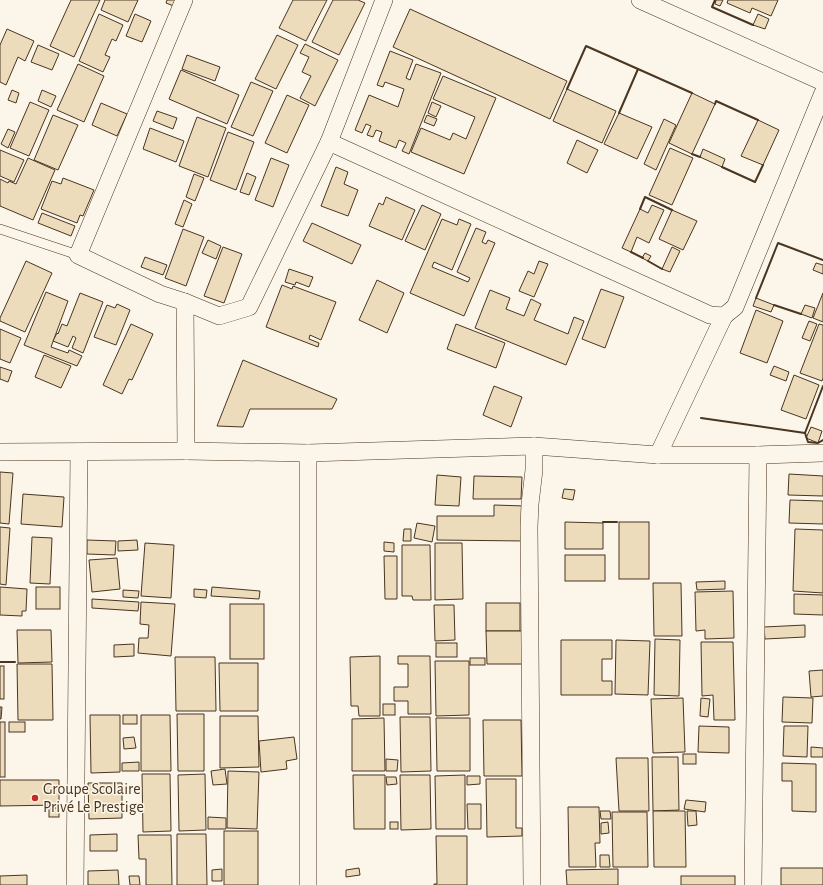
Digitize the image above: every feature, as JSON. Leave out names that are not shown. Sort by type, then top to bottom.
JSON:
[{"type":"street","points":[[184,0],[78,255],[160,294],[220,316],[249,307],[329,142],[384,0]]},
{"type":"street","points":[[640,0],[823,82]]},
{"type":"street","points":[[658,455],[724,316],[735,307],[823,93]]},
{"type":"street","points":[[329,142],[710,315],[724,316]]},
{"type":"street","points":[[185,302],[186,451]]},
{"type":"street","points":[[532,885],[529,527],[534,470],[534,446]]},
{"type":"street","points":[[0,452],[186,451],[308,453],[534,446],[658,455],[758,455],[823,453]]},
{"type":"street","points":[[75,885],[79,452]]},
{"type":"street","points":[[308,453],[308,885]]},
{"type":"street","points":[[753,885],[758,455]]},
{"type":"lane","points":[[0,228],[78,255]]},
{"type":"building","points":[[71,0],[100,0],[74,57],[50,46]]},
{"type":"building","points":[[105,0],[138,0],[128,22],[101,10]]},
{"type":"building","points":[[167,0],[180,0],[176,7],[166,3]]},
{"type":"building","points":[[293,0],[327,0],[306,41],[279,28]]},
{"type":"building","points":[[333,0],[358,0],[365,3],[339,55],[312,42]]},
{"type":"building","points":[[716,0],[723,0],[720,6],[715,4]]},
{"type":"building","points":[[728,0],[778,0],[771,16],[752,8],[750,13],[727,3]]},
{"type":"building","points":[[410,9],[567,81],[550,119],[393,47]]},
{"type":"building","points":[[99,14],[123,25],[116,41],[112,39],[105,55],[110,57],[103,72],[79,61]]},
{"type":"building","points":[[135,14],[151,21],[142,42],[126,36]]},
{"type":"building","points":[[758,14],[769,19],[765,29],[753,25]]},
{"type":"building","points":[[7,29],[34,41],[25,61],[18,57],[6,85],[0,82],[0,45]]},
{"type":"building","points":[[277,35],[298,45],[276,89],[255,79]]},
{"type":"building","points":[[305,44],[338,60],[315,106],[300,98],[311,76],[302,72],[309,57],[300,53]]},
{"type":"building","points":[[38,45],[59,54],[52,70],[31,62]]},
{"type":"building","points":[[390,51],[413,60],[406,78],[410,80],[416,64],[441,73],[409,154],[402,151],[406,143],[399,140],[396,148],[379,141],[382,132],[376,130],[373,137],[367,135],[371,126],[366,124],[362,133],[355,130],[369,95],[398,107],[404,89],[385,82],[383,87],[377,85]]},
{"type":"building","points":[[187,55],[220,67],[215,81],[182,69]]},
{"type":"building","points":[[78,64],[104,76],[84,122],[57,110]]},
{"type":"building","points":[[181,70],[239,95],[227,124],[169,99]]},
{"type":"building","points":[[443,76],[496,98],[464,174],[411,152],[421,128],[450,140],[453,133],[466,139],[475,117],[433,99]]},
{"type":"building","points":[[251,82],[273,91],[253,136],[231,127]]},
{"type":"building","points":[[567,89],[616,111],[602,143],[553,121]]},
{"type":"building","points":[[12,90],[19,93],[16,103],[8,100]]},
{"type":"building","points":[[42,90],[56,96],[51,107],[38,101]]},
{"type":"building","points":[[692,93],[715,104],[692,154],[669,143]]},
{"type":"building","points":[[287,95],[309,105],[287,153],[265,143]]},
{"type":"building","points":[[30,102],[49,110],[29,156],[10,148]]},
{"type":"building","points":[[432,102],[441,106],[436,117],[428,113]]},
{"type":"building","points":[[101,103],[127,114],[117,136],[92,125]]},
{"type":"building","points":[[157,111],[177,118],[173,129],[153,121]]},
{"type":"building","points":[[619,113],[652,127],[637,159],[604,144]]},
{"type":"building","points":[[53,115],[78,125],[58,170],[34,160]]},
{"type":"building","points":[[427,115],[437,119],[434,126],[424,122]]},
{"type":"building","points":[[197,117],[226,128],[208,177],[179,166]]},
{"type":"building","points":[[664,119],[676,125],[656,170],[644,164]]},
{"type":"building","points":[[758,120],[779,130],[763,165],[741,156]]},
{"type":"building","points":[[150,128],[184,141],[176,162],[143,149]]},
{"type":"building","points":[[8,129],[15,132],[8,148],[1,144]]},
{"type":"building","points":[[228,132],[254,142],[236,190],[210,180]]},
{"type":"building","points":[[577,140],[598,150],[587,173],[567,163]]},
{"type":"building","points":[[670,148],[693,158],[672,205],[649,195]]},
{"type":"building","points":[[703,149],[725,159],[722,167],[700,157]]},
{"type":"building","points":[[0,150],[24,160],[14,182],[0,176]]},
{"type":"building","points":[[28,158],[55,170],[33,220],[0,206],[0,179],[8,183],[9,181],[16,184]]},
{"type":"building","points":[[271,158],[289,165],[273,207],[255,200]]},
{"type":"building","points":[[336,167],[348,172],[344,184],[358,190],[348,216],[321,206]]},
{"type":"building","points":[[247,173],[256,177],[249,195],[240,192]]},
{"type":"building","points":[[194,174],[204,178],[195,201],[186,197]]},
{"type":"building","points":[[63,178],[94,190],[83,216],[80,215],[77,223],[41,209],[52,181],[61,184]]},
{"type":"building","points":[[386,197],[415,210],[402,240],[369,226],[379,203],[383,205]]},
{"type":"building","points":[[184,200],[192,204],[183,227],[175,224]]},
{"type":"building","points":[[422,205],[441,214],[425,250],[405,241]]},
{"type":"building","points":[[652,205],[664,210],[649,243],[637,237],[631,252],[622,248],[640,209],[648,213]]},
{"type":"building","points":[[672,210],[697,221],[683,250],[659,239]]},
{"type":"building","points":[[42,213],[75,226],[71,236],[38,223]]},
{"type":"building","points":[[442,219],[457,225],[459,219],[471,224],[452,270],[434,262],[432,267],[468,282],[470,278],[457,272],[476,228],[486,232],[482,242],[486,244],[488,240],[495,243],[464,316],[410,293]]},
{"type":"building","points":[[312,223],[361,245],[352,264],[303,241]]},
{"type":"building","points":[[183,229],[204,237],[186,286],[165,278]]},
{"type":"building","points":[[208,240],[221,246],[216,259],[202,253]]},
{"type":"building","points":[[223,247],[242,254],[224,303],[204,296]]},
{"type":"building","points":[[672,247],[680,251],[670,272],[662,269]]},
{"type":"building","points":[[645,253],[651,256],[648,261],[642,258]]},
{"type":"building","points":[[145,257],[167,265],[163,275],[141,267]]},
{"type":"building","points":[[26,261],[52,273],[25,332],[0,321],[0,318]]},
{"type":"building","points":[[539,261],[548,264],[534,297],[519,291],[528,271],[534,274]]},
{"type":"building","points":[[816,263],[823,265],[823,274],[813,270]]},
{"type":"building","points":[[289,269],[313,277],[309,287],[296,282],[295,285],[285,282]]},
{"type":"building","points":[[377,280],[404,293],[387,333],[359,320]]},
{"type":"building","points":[[282,285],[292,289],[293,286],[336,302],[321,340],[310,335],[309,339],[319,343],[318,347],[266,327]]},
{"type":"building","points":[[601,289],[624,297],[605,348],[582,339]]},
{"type":"building","points":[[490,290],[510,298],[506,309],[524,316],[531,299],[541,304],[534,320],[568,334],[574,317],[584,321],[566,365],[475,328]]},
{"type":"building","points":[[46,292],[68,301],[51,347],[68,353],[69,350],[82,356],[77,366],[24,345]]},
{"type":"building","points":[[80,293],[103,302],[83,353],[72,348],[76,338],[73,336],[68,347],[53,341],[62,324],[67,326]]},
{"type":"building","points":[[823,293],[823,322],[813,318]]},
{"type":"building","points":[[756,298],[774,305],[771,312],[753,306]]},
{"type":"building","points":[[117,304],[130,310],[116,345],[94,337],[107,305],[115,308]]},
{"type":"building","points":[[805,305],[815,308],[812,318],[801,314]]},
{"type":"building","points":[[756,310],[783,321],[767,363],[740,353]]},
{"type":"building","points":[[809,321],[817,324],[810,341],[802,338]]},
{"type":"building","points":[[131,324],[153,334],[132,380],[129,379],[122,394],[103,385]]},
{"type":"building","points":[[456,324],[505,343],[496,368],[447,349]]},
{"type":"building","points":[[819,324],[823,325],[822,381],[800,373]]},
{"type":"building","points":[[0,329],[21,338],[10,363],[0,359]]},
{"type":"building","points":[[44,355],[71,366],[61,388],[35,377]]},
{"type":"building","points":[[243,360],[337,399],[332,409],[250,409],[243,427],[217,426]]},
{"type":"building","points":[[774,366],[789,372],[786,381],[770,375]]},
{"type":"building","points":[[0,367],[12,371],[8,382],[0,379]]},
{"type":"building","points":[[794,375],[819,385],[806,419],[781,410]]},
{"type":"building","points":[[494,386],[522,397],[511,427],[483,415]]},
{"type":"building","points":[[811,427],[822,431],[818,443],[806,438]]},
{"type":"building","points":[[0,472],[13,473],[9,524],[0,523]]},
{"type":"building","points":[[789,474],[823,476],[823,496],[788,495]]},
{"type":"building","points":[[437,475],[461,477],[459,506],[435,505]]},
{"type":"building","points":[[474,476],[522,477],[521,499],[473,499]]},
{"type":"building","points":[[564,489],[575,490],[573,500],[562,498]]},
{"type":"building","points":[[23,494],[64,497],[62,527],[21,524]]},
{"type":"building","points":[[790,500],[823,501],[823,524],[789,523]]},
{"type":"building","points":[[494,505],[525,506],[525,541],[437,540],[437,516],[494,516]]},
{"type":"building","points":[[565,522],[603,523],[603,549],[565,549]]},
{"type":"building","points":[[619,522],[649,522],[649,579],[619,579]]},
{"type":"building","points":[[417,523],[435,526],[432,542],[414,538]]},
{"type":"building","points":[[0,527],[10,528],[6,585],[0,584]]},
{"type":"building","points":[[404,529],[411,529],[411,541],[403,541]]},
{"type":"building","points":[[795,529],[823,530],[823,593],[793,591]]},
{"type":"building","points":[[32,537],[52,538],[50,584],[30,583]]},
{"type":"building","points":[[87,540],[116,541],[115,555],[87,554]]},
{"type":"building","points":[[137,540],[138,550],[118,551],[118,541]]},
{"type":"building","points":[[384,542],[394,543],[394,552],[384,551]]},
{"type":"building","points":[[145,543],[174,545],[171,598],[141,596]]},
{"type":"building","points":[[435,543],[462,543],[463,599],[435,600]]},
{"type":"building","points":[[402,545],[430,545],[431,600],[413,600],[412,596],[402,596]]},
{"type":"building","points":[[565,555],[605,555],[605,581],[565,581]]},
{"type":"building","points":[[384,556],[397,556],[397,599],[385,599]]},
{"type":"building","points":[[117,558],[120,589],[92,592],[89,560]]},
{"type":"building","points":[[725,581],[725,589],[697,590],[696,582]]},
{"type":"building","points":[[653,583],[681,583],[682,636],[654,636]]},
{"type":"building","points":[[0,587],[27,589],[26,611],[22,611],[22,616],[0,615]]},
{"type":"building","points":[[36,587],[60,587],[60,609],[36,609]]},
{"type":"building","points":[[212,587],[260,591],[259,599],[211,596]]},
{"type":"building","points":[[194,589],[207,590],[206,598],[194,597]]},
{"type":"building","points":[[123,590],[139,591],[138,598],[123,597]]},
{"type":"building","points":[[733,591],[734,638],[705,639],[705,630],[696,631],[695,592]]},
{"type":"building","points":[[794,594],[823,595],[823,615],[794,614]]},
{"type":"building","points":[[92,599],[139,602],[138,611],[92,608]]},
{"type":"building","points":[[141,602],[175,604],[171,656],[138,653],[139,638],[148,638],[149,625],[140,624]]},
{"type":"building","points":[[486,603],[520,603],[520,631],[486,631]]},
{"type":"building","points":[[230,604],[264,604],[264,659],[230,659]]},
{"type":"building","points":[[434,605],[454,605],[455,640],[435,641]]},
{"type":"building","points":[[805,625],[805,637],[765,639],[764,627]]},
{"type":"building","points":[[17,630],[51,630],[52,662],[18,663]]},
{"type":"building","points":[[486,631],[522,631],[523,664],[487,664]]},
{"type":"building","points":[[655,639],[680,640],[679,696],[654,695]]},
{"type":"building","points":[[561,640],[612,640],[612,659],[602,659],[602,681],[612,681],[612,695],[561,695]]},
{"type":"building","points":[[616,640],[650,641],[648,695],[615,694]]},
{"type":"building","points":[[701,642],[733,642],[735,720],[714,720],[713,695],[702,696]]},
{"type":"building","points":[[436,643],[457,643],[457,657],[436,657]]},
{"type":"building","points":[[134,644],[134,656],[114,657],[114,645]]},
{"type":"building","points":[[380,656],[380,716],[359,716],[358,706],[351,706],[350,657]]},
{"type":"building","points":[[398,656],[430,656],[431,714],[408,714],[408,701],[394,701],[394,687],[408,687],[408,664],[398,664]]},
{"type":"building","points":[[175,657],[215,657],[216,711],[176,711]]},
{"type":"building","points":[[470,658],[485,658],[485,665],[470,665]]},
{"type":"building","points":[[435,661],[469,661],[469,715],[436,716]]},
{"type":"building","points":[[219,663],[258,663],[258,711],[220,711]]},
{"type":"building","points":[[17,664],[52,664],[53,720],[18,720]]},
{"type":"building","points":[[0,666],[4,666],[4,699],[0,699]]},
{"type":"building","points":[[823,670],[823,696],[811,697],[809,671]]},
{"type":"building","points":[[783,697],[813,698],[812,723],[782,722]]},
{"type":"building","points":[[683,698],[685,752],[653,753],[651,699]]},
{"type":"building","points":[[701,698],[710,699],[708,717],[700,716]]},
{"type":"building","points":[[383,704],[395,704],[395,715],[383,715]]},
{"type":"building","points":[[0,707],[2,707],[1,719],[0,719]]},
{"type":"building","points":[[177,714],[204,714],[204,771],[178,771]]},
{"type":"building","points":[[90,715],[120,715],[120,772],[91,773]]},
{"type":"building","points":[[123,715],[137,715],[137,724],[123,724]]},
{"type":"building","points":[[141,715],[170,715],[171,771],[141,771]]},
{"type":"building","points":[[220,716],[258,716],[259,767],[220,768]]},
{"type":"building","points":[[400,717],[430,717],[431,771],[401,772]]},
{"type":"building","points":[[384,718],[385,771],[352,771],[352,719]]},
{"type":"building","points":[[436,718],[470,718],[470,771],[437,771]]},
{"type":"building","points":[[483,720],[521,720],[522,776],[484,776]]},
{"type":"building","points":[[0,722],[5,722],[5,777],[0,777]]},
{"type":"building","points":[[9,722],[25,722],[25,732],[9,732]]},
{"type":"building","points":[[699,726],[729,727],[729,753],[698,752]]},
{"type":"building","points":[[784,726],[808,726],[807,757],[783,756]]},
{"type":"building","points":[[134,737],[136,748],[124,749],[123,738]]},
{"type":"building","points":[[294,737],[297,759],[286,761],[287,769],[261,772],[259,741]]},
{"type":"building","points":[[811,747],[823,748],[823,757],[811,757]]},
{"type":"building","points":[[683,754],[696,754],[696,764],[683,764]]},
{"type":"building","points":[[652,757],[678,757],[679,810],[653,811]]},
{"type":"building","points":[[616,758],[648,758],[649,811],[619,811]]},
{"type":"building","points":[[386,759],[398,760],[397,771],[386,771]]},
{"type":"building","points":[[139,762],[139,771],[122,771],[122,763]]},
{"type":"building","points":[[782,763],[816,764],[816,812],[792,811],[792,781],[782,781]]},
{"type":"building","points":[[225,769],[227,784],[213,785],[211,771]]},
{"type":"building","points":[[228,771],[259,772],[257,829],[227,828]]},
{"type":"building","points":[[142,774],[170,774],[171,831],[143,832]]},
{"type":"building","points":[[205,774],[206,830],[179,831],[178,775]]},
{"type":"building","points":[[353,775],[385,775],[385,829],[354,829]]},
{"type":"building","points":[[400,775],[430,775],[431,829],[401,830]]},
{"type":"building","points":[[465,775],[465,829],[436,829],[435,776]]},
{"type":"building","points":[[467,776],[480,776],[480,784],[467,785]]},
{"type":"building","points":[[386,777],[396,777],[397,784],[387,785]]},
{"type":"building","points":[[486,779],[516,779],[516,828],[522,828],[522,836],[487,837]]},
{"type":"building","points":[[0,780],[59,780],[59,805],[0,806]]},
{"type":"building","points":[[88,783],[122,783],[122,818],[89,819]]},
{"type":"building","points":[[686,800],[706,802],[705,812],[684,809]]},
{"type":"building","points":[[467,804],[481,804],[481,829],[468,829]]},
{"type":"building","points":[[568,807],[599,807],[600,843],[595,843],[596,867],[569,867]]},
{"type":"building","points":[[49,808],[59,808],[59,817],[49,817]]},
{"type":"building","points":[[600,811],[610,811],[611,819],[601,819]]},
{"type":"building","points":[[653,811],[685,811],[686,867],[654,867]]},
{"type":"building","points":[[687,811],[696,811],[697,825],[688,826]]},
{"type":"building","points":[[612,812],[647,812],[648,867],[613,867]]},
{"type":"building","points":[[208,817],[226,818],[226,829],[208,829]]},
{"type":"building","points":[[390,822],[398,822],[398,829],[390,829]]},
{"type":"building","points":[[608,822],[609,833],[601,834],[601,823]]},
{"type":"building","points":[[224,831],[258,831],[258,885],[224,885]]},
{"type":"building","points":[[117,834],[117,851],[90,851],[90,835]]},
{"type":"building","points":[[177,834],[206,834],[207,885],[177,885]]},
{"type":"building","points":[[138,835],[171,835],[172,885],[146,885],[146,859],[139,859]]},
{"type":"building","points":[[436,836],[467,836],[467,885],[434,885],[437,884]]},
{"type":"building","points":[[600,855],[609,855],[610,867],[600,867]]},
{"type":"building","points":[[359,868],[360,875],[346,877],[346,870]]},
{"type":"building","points":[[781,868],[823,868],[823,885],[781,885]]},
{"type":"building","points":[[222,869],[222,881],[212,881],[212,870]]},
{"type":"building","points":[[618,869],[618,885],[567,885],[566,870]]},
{"type":"building","points":[[118,870],[119,885],[88,885],[88,871]]},
{"type":"building","points":[[27,875],[27,885],[0,885],[0,876]]},
{"type":"building","points":[[129,876],[139,876],[140,885],[130,885]]},
{"type":"building","points":[[681,876],[735,876],[735,885],[681,885]]},
{"type":"wall","points":[[715,0],[712,7],[753,25]]},
{"type":"wall","points":[[567,89],[586,46],[638,69]]},
{"type":"wall","points":[[619,113],[638,69],[692,93]]},
{"type":"wall","points":[[715,104],[716,101],[758,120]]},
{"type":"wall","points":[[692,154],[700,157]]},
{"type":"wall","points":[[722,167],[755,182],[763,165]]},
{"type":"wall","points":[[640,209],[645,197],[672,210]]},
{"type":"wall","points":[[756,298],[778,243],[823,260]]},
{"type":"wall","points":[[631,252],[643,258]]},
{"type":"wall","points":[[648,261],[662,269]]},
{"type":"wall","points":[[774,305],[801,314]]},
{"type":"wall","points":[[701,418],[805,433],[823,386]]},
{"type":"wall","points":[[805,433],[808,442],[818,443],[823,440]]},
{"type":"wall","points":[[603,522],[617,522]]},
{"type":"wall","points":[[0,662],[15,662]]},
{"type":"place","name":"Groupe Scolaire Privé Le Prestige","points":[[35,798]]}]
